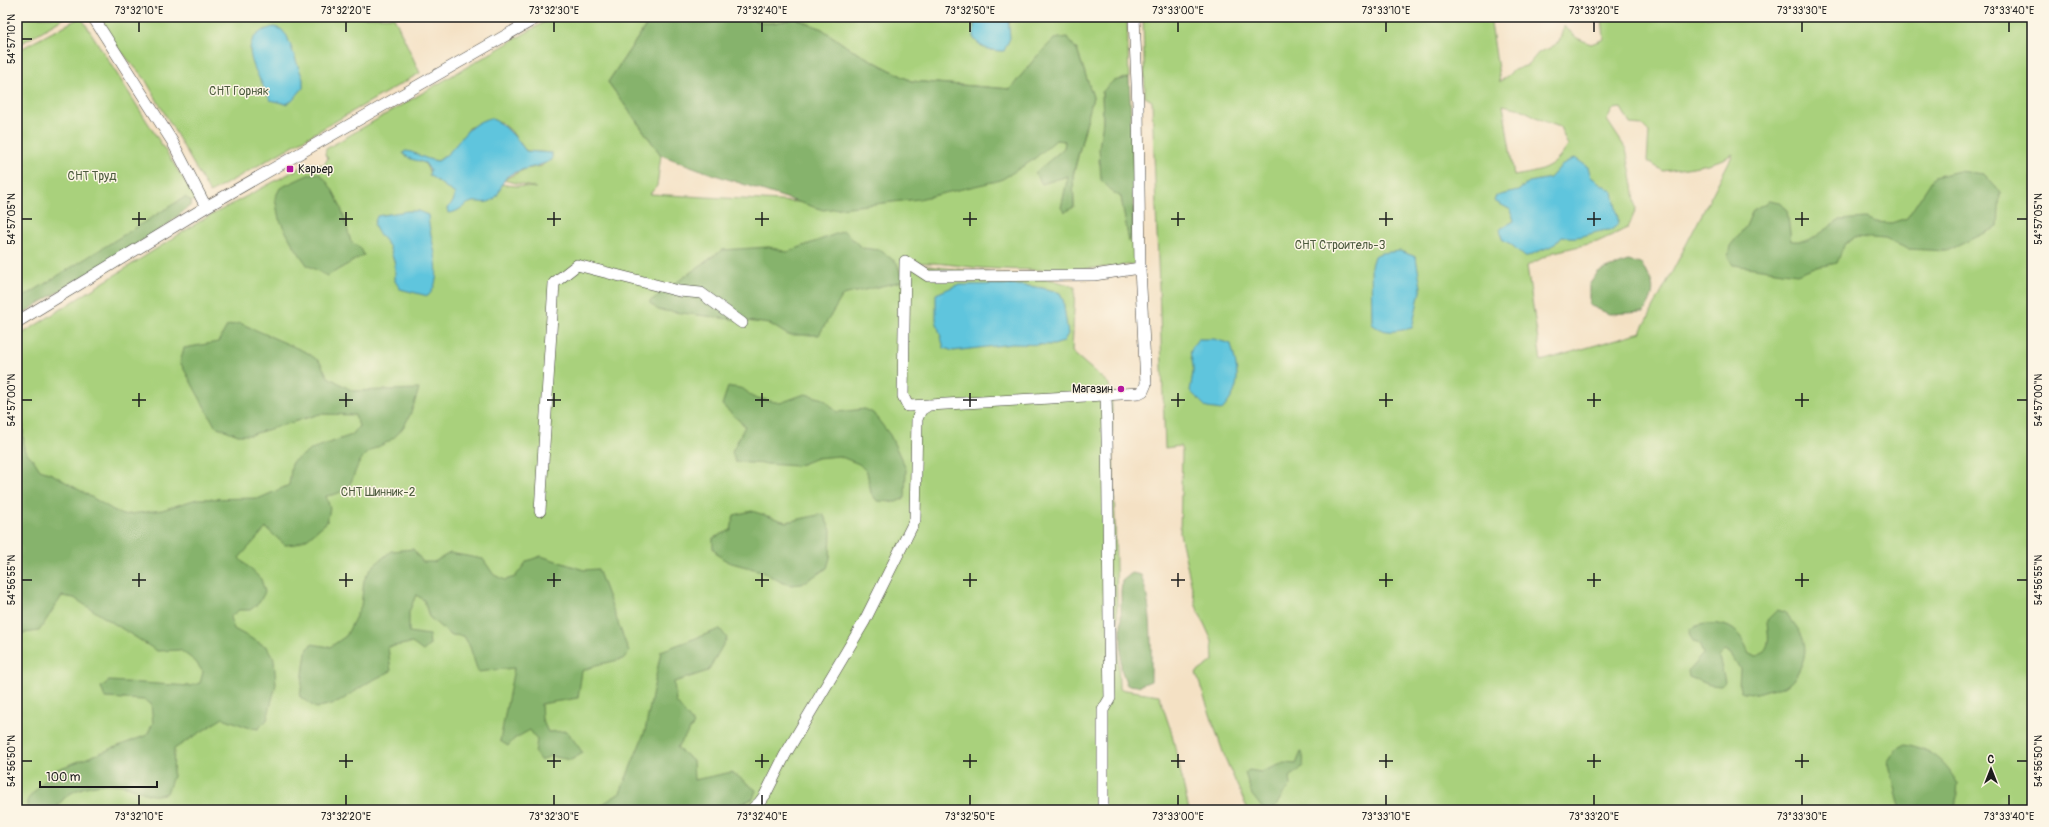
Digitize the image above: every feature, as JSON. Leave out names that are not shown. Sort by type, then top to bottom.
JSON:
[{"type":"street","points":[[93,17],[172,141],[206,207]]},
{"type":"street","points":[[17,322],[206,207],[538,17]]},
{"type":"street","points":[[1134,17],[1138,106],[1140,268],[1146,384],[1143,392],[908,406],[904,396],[905,261],[928,276],[1094,275],[1140,268]]},
{"type":"street","points":[[540,511],[554,283],[577,265],[679,291],[701,293],[742,324]]},
{"type":"street","points":[[1103,810],[1103,710],[1110,698],[1108,573],[1110,508],[1106,395]]},
{"type":"street","points":[[751,810],[765,795],[785,755],[864,622],[915,520],[917,419],[921,410],[929,405]]},
{"type":"green space","points":[[17,17],[66,17],[17,46]]},
{"type":"green space","name":"СНТ Труд","points":[[81,17],[196,199],[17,312],[17,51]]},
{"type":"green space","name":"СНТ Горняк","points":[[91,17],[394,17],[420,73],[210,193],[145,79]]},
{"type":"green space","name":"СНТ Шинник-2","points":[[553,17],[657,17],[649,21],[608,82],[661,155],[657,186],[650,194],[835,204],[1056,140],[1065,141],[1069,176],[1066,189],[1074,207],[1073,176],[1093,97],[1077,50],[1037,56],[1011,89],[911,81],[850,49],[822,29],[795,18],[761,24],[748,17],[974,17],[991,51],[1010,22],[1008,17],[1127,17],[1129,78],[1120,79],[1102,92],[1103,121],[1099,162],[1113,192],[1121,197],[1129,241],[1132,233],[1134,206],[1136,264],[1078,269],[1019,270],[917,263],[919,265],[1053,280],[1075,287],[1072,352],[1109,384],[1112,401],[1119,689],[1159,695],[1172,734],[1189,810],[17,810],[17,337],[202,220],[309,163],[324,165],[328,158],[325,155],[326,149]],"holes":[[[501,122],[511,131],[526,151],[551,153],[542,166],[525,169],[503,180],[536,188],[432,177],[422,158],[438,161],[455,148],[470,127]]]},
{"type":"green space","points":[[657,17],[748,17],[766,23],[795,18],[822,29],[850,49],[911,81],[1010,89],[1037,56],[1054,39],[1067,37],[1077,50],[1093,97],[1073,175],[1074,207],[1065,212],[1061,208],[1068,176],[1042,184],[1035,173],[1064,148],[1065,141],[1056,140],[1033,160],[1001,180],[919,199],[823,210],[712,174],[661,155],[608,82],[649,21]]},
{"type":"green space","name":"СНТ Строитель-3","points":[[1143,17],[1490,17],[1500,82],[1514,70],[1528,65],[1539,52],[1550,48],[1559,42],[1564,26],[1577,38],[1591,44],[1604,39],[1602,17],[2032,17],[2032,810],[1248,810],[1225,758],[1196,673],[1213,661],[1212,641],[1196,606],[1180,534],[1182,451],[1180,446],[1165,448],[1152,101],[1145,97]],"holes":[[[1503,105],[1521,109],[1546,122],[1560,127],[1568,146],[1557,161],[1539,171],[1514,176]],[[1621,108],[1630,124],[1642,125],[1649,132],[1647,161],[1663,171],[1708,164],[1733,154],[1641,332],[1541,361],[1527,266],[1554,252],[1597,242],[1628,228],[1636,209],[1626,149],[1607,120],[1613,109]]]},
{"type":"green space","points":[[1129,78],[1134,181],[1132,233],[1129,242],[1121,197],[1113,192],[1101,180],[1099,148],[1103,121],[1102,92],[1113,81]]},
{"type":"green space","points":[[1958,171],[1984,174],[2000,192],[1998,227],[1947,251],[1908,249],[1885,239],[1855,237],[1845,243],[1837,263],[1812,268],[1797,274],[1733,265],[1728,257],[1730,246],[1746,226],[1753,210],[1769,201],[1779,203],[1787,209],[1791,241],[1809,241],[1840,220],[1866,218],[1875,222],[1891,223],[1907,218],[1934,177]]},
{"type":"green space","points":[[319,173],[332,189],[340,205],[351,242],[361,248],[364,255],[327,276],[307,265],[292,243],[279,219],[275,198],[280,188],[310,174]]},
{"type":"green space","points":[[185,197],[190,200],[192,204],[166,226],[17,317],[17,301]]},
{"type":"green space","points":[[844,231],[862,248],[880,250],[897,263],[903,281],[843,295],[819,335],[788,335],[770,324],[658,310],[649,302],[722,250],[769,247],[787,252]]},
{"type":"green space","points":[[1628,261],[1641,264],[1652,282],[1653,287],[1651,298],[1644,312],[1609,314],[1589,305],[1589,285],[1598,272]]},
{"type":"green space","points":[[240,323],[308,353],[320,362],[328,377],[353,391],[419,389],[408,419],[393,438],[370,451],[363,457],[348,487],[336,494],[326,496],[330,508],[327,522],[308,538],[296,544],[285,545],[266,528],[239,558],[261,579],[265,592],[259,603],[250,610],[239,610],[230,617],[234,629],[267,647],[274,659],[276,684],[267,720],[258,729],[247,727],[223,718],[174,749],[173,776],[167,793],[161,795],[151,795],[127,786],[104,784],[87,787],[73,792],[64,799],[55,810],[28,810],[28,799],[53,771],[147,735],[153,723],[151,704],[144,700],[105,698],[101,687],[109,681],[190,686],[200,683],[203,672],[195,661],[180,650],[157,651],[74,598],[62,596],[39,631],[17,634],[17,403],[23,426],[24,450],[33,459],[40,470],[52,474],[122,515],[162,510],[197,499],[260,498],[289,485],[292,462],[314,448],[352,435],[359,426],[355,415],[320,414],[250,435],[238,435],[215,426],[180,362],[184,348],[218,342],[227,326]]},
{"type":"green space","points":[[728,387],[742,389],[752,397],[780,403],[805,394],[824,399],[837,412],[865,409],[873,413],[890,435],[906,469],[905,498],[896,502],[877,501],[871,493],[867,472],[859,464],[839,456],[817,458],[797,466],[735,462],[732,452],[745,426],[722,405]]},
{"type":"green space","points":[[752,511],[786,522],[823,514],[831,530],[830,558],[827,568],[802,584],[791,585],[781,582],[761,571],[728,562],[719,556],[713,548],[713,538],[731,530],[734,515]]},
{"type":"green space","points":[[413,549],[423,562],[434,562],[450,553],[483,559],[494,575],[505,580],[515,577],[527,561],[541,556],[584,570],[598,569],[629,652],[623,659],[596,665],[582,671],[578,698],[541,704],[542,719],[548,732],[567,731],[583,753],[571,760],[550,756],[541,761],[535,753],[537,740],[530,730],[514,739],[508,746],[500,741],[514,668],[478,672],[470,647],[464,636],[450,635],[429,617],[424,600],[416,595],[409,612],[409,632],[429,635],[430,645],[423,651],[412,643],[388,647],[391,671],[369,682],[339,702],[316,708],[300,697],[306,652],[311,644],[330,647],[346,636],[361,606],[364,580],[372,567],[391,551]]},
{"type":"green space","points":[[1132,573],[1141,575],[1145,588],[1148,601],[1151,641],[1151,681],[1138,686],[1127,685],[1121,669],[1122,581]]},
{"type":"green space","points":[[1777,610],[1785,612],[1797,627],[1804,640],[1805,647],[1802,663],[1795,677],[1788,685],[1756,693],[1749,694],[1741,692],[1739,686],[1740,669],[1731,654],[1725,651],[1719,657],[1725,682],[1721,686],[1710,685],[1689,677],[1688,671],[1703,654],[1700,645],[1693,641],[1689,633],[1690,629],[1696,626],[1709,624],[1729,627],[1735,630],[1743,641],[1749,654],[1757,657],[1766,649],[1768,644],[1767,620]]},
{"type":"green space","points":[[720,629],[727,638],[708,671],[674,682],[676,702],[694,724],[677,748],[693,761],[694,780],[732,772],[756,790],[753,799],[724,810],[587,810],[595,809],[620,793],[645,731],[661,651]]},
{"type":"green space","points":[[1906,744],[1915,746],[1930,753],[1948,769],[1958,784],[1955,810],[1901,810],[1888,761],[1896,749]]},
{"type":"green space","points":[[1301,752],[1304,761],[1302,767],[1290,777],[1291,786],[1283,794],[1275,808],[1263,809],[1252,795],[1245,773],[1249,770],[1261,772],[1284,763],[1296,764]]},
{"type":"water","points":[[974,17],[1008,17],[1010,38],[1004,51],[987,49],[974,39]]},
{"type":"water","points":[[274,27],[281,29],[287,36],[303,79],[303,88],[292,101],[286,104],[270,100],[254,68],[251,57],[250,47],[253,39],[261,32]]},
{"type":"water","points":[[490,118],[506,128],[526,151],[552,153],[552,160],[511,174],[505,179],[497,196],[491,201],[473,202],[455,212],[448,213],[447,208],[453,202],[455,194],[429,175],[430,170],[425,163],[411,159],[403,154],[405,151],[409,151],[428,159],[438,161],[452,150],[467,131],[473,126]]},
{"type":"water","points":[[1575,158],[1588,167],[1591,177],[1613,192],[1619,224],[1611,230],[1575,237],[1562,236],[1554,245],[1525,257],[1513,246],[1502,239],[1500,229],[1514,221],[1511,210],[1494,201],[1496,196],[1518,191],[1529,182],[1550,178],[1561,166]]},
{"type":"water","points":[[407,211],[418,211],[428,215],[437,268],[436,279],[428,296],[400,289],[395,281],[395,264],[389,246],[374,225],[377,216]]},
{"type":"water","points":[[1400,251],[1416,257],[1421,287],[1412,328],[1386,331],[1372,324],[1371,266],[1374,256],[1381,253]]},
{"type":"water","points":[[957,285],[1037,287],[1060,293],[1063,299],[1068,334],[1063,342],[1054,345],[1012,344],[953,351],[944,348],[936,320],[936,294]]},
{"type":"water","points":[[1198,339],[1214,339],[1231,344],[1236,363],[1237,379],[1233,394],[1229,402],[1222,410],[1207,408],[1190,391],[1193,372],[1191,349]]},
{"type":"place","name":"Карьер","points":[[290,169]]},
{"type":"place","name":"Магазин","points":[[1121,389]]}]
